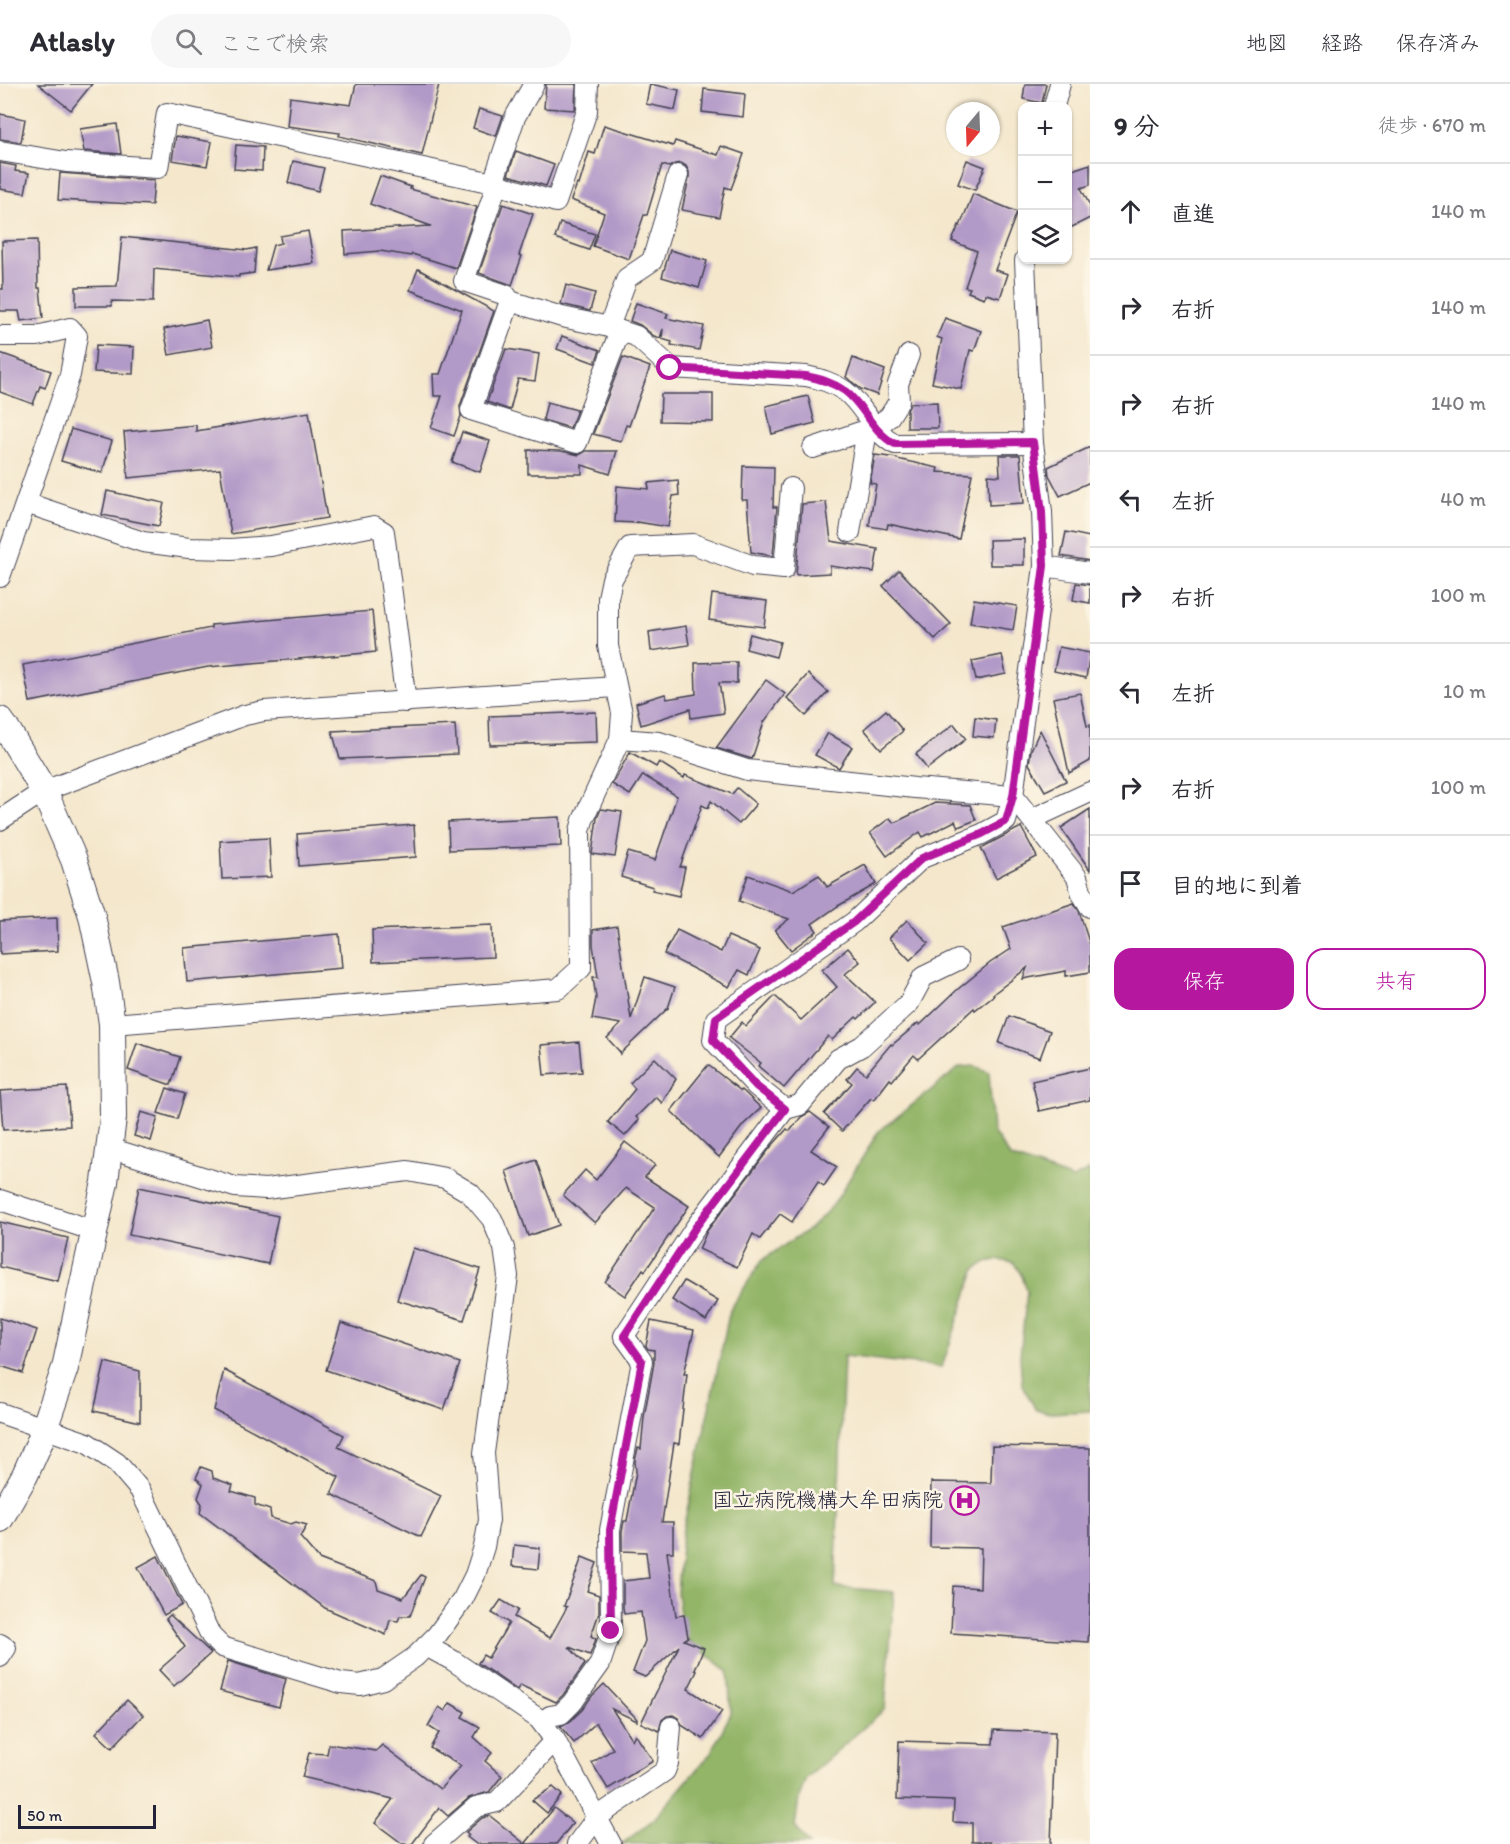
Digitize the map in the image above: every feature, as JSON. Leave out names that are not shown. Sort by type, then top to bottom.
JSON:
[{"type":"street","points":[[534,84],[515,117],[464,281],[506,295],[510,302],[636,336],[670,368],[806,376],[826,380],[846,391],[871,429],[895,444],[1033,442]]},
{"type":"street","points":[[0,151],[66,162],[158,168],[167,113],[495,184],[556,202],[587,111],[588,84]]},
{"type":"street","points":[[1055,102],[1060,84]]},
{"type":"street","points":[[510,302],[471,410],[577,443],[615,329],[627,278],[651,261],[678,175]]},
{"type":"street","points":[[785,1109],[756,1086],[713,1040],[716,1018],[854,922],[922,858],[982,834],[1006,821],[1013,796],[1044,566],[1042,512],[1033,442],[1025,264]]},
{"type":"street","points":[[0,336],[37,336],[70,328],[77,336],[70,375],[0,577]]},
{"type":"street","points":[[813,448],[871,429],[889,417],[899,401],[898,384],[909,355]]},
{"type":"street","points":[[850,532],[871,429]]},
{"type":"street","points":[[112,1024],[558,989],[581,968],[580,831],[620,739],[622,713],[608,646],[608,598],[612,579],[630,547],[693,543],[753,566],[784,569],[790,488]]},
{"type":"street","points":[[26,503],[143,542],[189,548],[231,549],[271,546],[374,526],[384,532],[406,702]]},
{"type":"street","points":[[1044,566],[1090,573]]},
{"type":"street","points":[[0,820],[44,791],[245,715],[264,711],[616,687]]},
{"type":"street","points":[[0,720],[44,791],[74,860],[92,915],[112,1024],[113,1118],[105,1182],[65,1368],[45,1429],[25,1475],[0,1519]]},
{"type":"street","points":[[620,739],[659,742],[747,770],[1013,796],[1077,877],[1082,894],[1090,907]]},
{"type":"street","points":[[1032,819],[1090,792]]},
{"type":"street","points":[[550,1716],[561,1714],[572,1703],[600,1664],[611,1631],[610,1530],[642,1361],[624,1336],[695,1228],[785,1109],[800,1105],[838,1059],[862,1046],[909,1003],[923,977],[958,960]]},
{"type":"street","points":[[0,1413],[87,1443],[117,1463],[140,1490],[211,1636],[222,1647],[341,1683],[360,1685],[383,1678],[415,1657],[437,1635],[467,1591],[475,1575],[484,1547],[489,1520],[484,1453],[508,1276],[504,1248],[492,1219],[470,1193],[445,1178],[408,1171],[266,1189],[235,1187],[109,1148]]},
{"type":"street","points":[[0,1200],[95,1231]]},
{"type":"street","points":[[0,1644],[6,1648],[0,1657]]},
{"type":"street","points":[[426,1646],[452,1660],[539,1719],[555,1740],[611,1844]]},
{"type":"street","points":[[577,1844],[597,1817],[665,1771],[671,1727]]},
{"type":"street","points":[[434,1844],[476,1807],[496,1802],[555,1740]]},
{"type":"green space","points":[[975,1066],[989,1072],[993,1132],[1010,1157],[1073,1179],[1090,1170],[1090,1411],[1050,1413],[1036,1410],[1022,1385],[1020,1357],[1027,1291],[1014,1263],[993,1260],[975,1270],[942,1367],[844,1356],[835,1587],[894,1592],[885,1709],[806,1778],[799,1798],[795,1827],[809,1844],[622,1844],[654,1819],[710,1754],[731,1713],[728,1671],[683,1636],[677,1593],[682,1534],[730,1310],[762,1260],[812,1227],[834,1204],[878,1132],[960,1067]]},
{"type":"building","points":[[38,84],[92,84],[71,110]]},
{"type":"building","points":[[356,84],[439,84],[422,155],[339,136],[340,133],[287,126],[290,97],[351,105]]},
{"type":"building","points":[[546,84],[576,84],[575,110],[544,108]]},
{"type":"building","points":[[650,84],[679,90],[675,110],[646,104]]},
{"type":"building","points":[[1025,84],[1046,84],[1042,102],[1023,99]]},
{"type":"building","points":[[704,89],[745,94],[743,117],[702,112]]},
{"type":"building","points":[[479,109],[503,116],[496,136],[473,128]]},
{"type":"building","points":[[0,114],[25,119],[21,142],[0,139]]},
{"type":"building","points":[[117,124],[121,154],[84,151],[80,129]]},
{"type":"building","points":[[604,125],[673,146],[675,141],[718,155],[721,146],[744,154],[731,189],[725,187],[719,217],[682,210],[689,172],[681,163],[669,167],[662,165],[647,215],[644,215],[629,259],[593,246],[604,213],[571,200],[577,184],[579,185],[589,152],[595,154]]},
{"type":"building","points":[[176,136],[212,142],[207,166],[172,160]]},
{"type":"building","points":[[236,145],[263,147],[262,171],[234,169]]},
{"type":"building","points":[[516,151],[554,165],[546,186],[508,175]]},
{"type":"building","points":[[967,160],[985,167],[975,190],[958,184]]},
{"type":"building","points":[[293,161],[324,168],[318,191],[288,183]]},
{"type":"building","points":[[0,163],[16,166],[15,171],[29,173],[25,193],[0,189]]},
{"type":"building","points":[[1090,164],[1090,185],[1081,188],[1090,206],[1090,218],[1072,227],[1072,170]]},
{"type":"building","points":[[60,173],[154,180],[152,205],[58,200]]},
{"type":"building","points":[[380,176],[411,187],[410,189],[477,207],[456,268],[412,254],[411,256],[380,251],[345,254],[344,231],[431,226],[370,204]]},
{"type":"building","points":[[973,194],[1017,212],[995,270],[1008,274],[1000,298],[986,294],[984,298],[968,292],[970,288],[965,287],[977,251],[952,241]]},
{"type":"building","points":[[503,204],[533,214],[512,285],[479,273]]},
{"type":"building","points":[[560,223],[595,234],[589,250],[555,238]]},
{"type":"building","points":[[308,231],[314,263],[266,270],[273,245],[281,243],[280,236]]},
{"type":"building","points":[[122,237],[247,250],[256,248],[254,273],[239,275],[239,277],[154,269],[153,302],[112,301],[112,306],[76,306],[76,287],[117,286]]},
{"type":"building","points":[[37,240],[38,288],[40,288],[43,318],[21,321],[19,311],[0,311],[0,289],[3,289],[2,241]]},
{"type":"building","points":[[670,250],[707,261],[699,288],[662,277]]},
{"type":"building","points":[[418,269],[494,311],[460,406],[461,416],[454,436],[431,428],[442,396],[434,396],[433,374],[440,374],[462,310],[410,290]]},
{"type":"building","points":[[566,285],[595,293],[590,311],[561,304]]},
{"type":"building","points":[[636,303],[668,314],[666,318],[704,326],[699,350],[671,345],[672,342],[662,339],[663,329],[660,338],[630,321]]},
{"type":"building","points":[[945,318],[981,331],[974,351],[970,350],[961,389],[932,383],[942,339],[937,337]]},
{"type":"building","points":[[207,320],[212,347],[169,355],[164,329]]},
{"type":"building","points":[[562,336],[600,350],[595,363],[557,349]]},
{"type":"building","points":[[96,345],[134,347],[133,374],[94,372]]},
{"type":"building","points":[[506,349],[539,354],[535,381],[518,379],[510,410],[487,402]]},
{"type":"building","points":[[0,353],[51,371],[45,388],[40,386],[33,404],[0,392]]},
{"type":"building","points":[[623,357],[650,367],[629,426],[626,425],[621,441],[593,434]]},
{"type":"building","points":[[853,358],[885,370],[877,395],[861,389],[846,377]]},
{"type":"building","points":[[661,394],[713,394],[713,422],[660,421]]},
{"type":"building","points":[[808,396],[815,423],[772,434],[766,406]]},
{"type":"building","points":[[547,402],[577,410],[570,428],[543,420]]},
{"type":"building","points":[[937,402],[938,428],[907,428],[907,411],[910,403]]},
{"type":"building","points":[[309,412],[327,518],[231,534],[220,469],[128,478],[124,432],[196,425],[196,431]]},
{"type":"building","points":[[71,429],[112,441],[102,473],[61,461]]},
{"type":"building","points":[[462,432],[490,441],[480,472],[452,462]]},
{"type":"building","points":[[1090,447],[1090,482],[1060,496],[1049,475],[1048,467]]},
{"type":"building","points":[[528,450],[561,451],[579,455],[586,451],[617,451],[610,474],[582,465],[582,474],[528,474]]},
{"type":"building","points":[[875,455],[938,468],[937,472],[972,474],[959,539],[888,524],[887,529],[869,526],[876,484],[870,483]]},
{"type":"building","points":[[999,455],[1020,455],[1024,503],[989,505],[988,475],[1000,476]]},
{"type":"building","points":[[743,466],[774,467],[773,507],[777,507],[773,556],[751,552],[747,500],[742,500]]},
{"type":"building","points":[[678,480],[679,495],[673,496],[668,527],[637,522],[615,522],[617,486],[649,489],[648,483]]},
{"type":"building","points":[[107,491],[164,503],[159,526],[102,515]]},
{"type":"building","points":[[826,502],[831,541],[878,549],[874,572],[830,566],[830,573],[796,575],[802,504]]},
{"type":"building","points":[[1066,532],[1090,537],[1090,561],[1061,556]]},
{"type":"building","points":[[1024,539],[1024,565],[990,565],[989,540]]},
{"type":"building","points":[[899,570],[951,624],[935,639],[883,586]]},
{"type":"building","points":[[1076,583],[1090,585],[1090,603],[1073,600]]},
{"type":"building","points":[[712,594],[767,601],[764,627],[709,620]]},
{"type":"building","points":[[974,599],[1017,606],[1013,630],[970,623]]},
{"type":"building","points":[[372,611],[376,652],[208,667],[30,702],[23,665],[211,628],[211,625]]},
{"type":"building","points":[[686,626],[689,645],[651,651],[649,632]]},
{"type":"building","points":[[750,634],[780,642],[776,657],[746,649]]},
{"type":"building","points":[[1059,647],[1090,653],[1086,678],[1054,671]]},
{"type":"building","points":[[1002,655],[1006,674],[976,680],[972,661]]},
{"type":"building","points":[[737,662],[737,683],[719,683],[724,713],[691,718],[690,709],[641,725],[636,703],[665,694],[667,699],[696,694],[695,663]]},
{"type":"building","points":[[808,674],[828,692],[806,716],[787,698]]},
{"type":"building","points":[[766,680],[785,694],[764,722],[752,759],[716,748]]},
{"type":"building","points":[[1080,693],[1087,726],[1090,725],[1090,761],[1069,773],[1053,698]]},
{"type":"building","points":[[886,710],[903,731],[881,749],[864,729]]},
{"type":"building","points":[[596,712],[597,742],[490,745],[489,716]]},
{"type":"building","points":[[975,717],[996,720],[994,738],[973,736]]},
{"type":"building","points":[[954,724],[966,739],[927,769],[916,754]]},
{"type":"building","points":[[455,725],[457,754],[340,759],[332,731]]},
{"type":"building","points":[[1040,730],[1066,781],[1045,791],[1029,764],[1031,750]]},
{"type":"building","points":[[828,733],[852,747],[839,768],[815,755]]},
{"type":"building","points":[[630,752],[656,767],[659,762],[684,778],[685,775],[732,794],[737,788],[756,804],[739,824],[711,801],[708,808],[702,805],[680,867],[685,867],[679,896],[652,890],[653,887],[621,877],[628,852],[655,860],[677,796],[643,775],[630,795],[612,784]]},
{"type":"building","points":[[935,803],[970,805],[976,820],[958,827],[955,821],[923,837],[920,832],[887,856],[870,833],[890,818],[894,823]]},
{"type":"building","points":[[601,809],[622,812],[615,857],[592,854],[597,818]]},
{"type":"building","points":[[1090,809],[1090,870],[1061,828]]},
{"type":"building","points":[[560,817],[561,846],[449,850],[448,822]]},
{"type":"building","points":[[414,825],[416,857],[299,866],[297,834]]},
{"type":"building","points":[[1021,827],[1037,857],[996,878],[981,848]]},
{"type":"building","points":[[269,838],[271,877],[222,879],[220,841]]},
{"type":"building","points":[[865,865],[876,884],[812,924],[817,931],[791,950],[775,930],[789,919],[739,901],[748,875],[793,891],[819,875],[827,887]]},
{"type":"building","points":[[1074,903],[1079,911],[1090,945],[1090,972],[1066,976],[1066,971],[1023,979],[1027,968],[975,1010],[974,1008],[918,1059],[914,1055],[892,1081],[890,1079],[874,1100],[871,1098],[842,1131],[824,1114],[852,1083],[847,1079],[857,1067],[866,1074],[891,1044],[918,1023],[920,1025],[958,989],[1011,949],[1003,927]]},
{"type":"building","points":[[57,918],[58,951],[0,954],[0,921]]},
{"type":"building","points":[[907,920],[928,943],[910,960],[889,938]]},
{"type":"building","points":[[492,925],[493,957],[373,962],[372,930]]},
{"type":"building","points":[[617,926],[631,1019],[645,977],[675,987],[668,1008],[620,1054],[607,1038],[621,1024],[592,1019],[596,998],[593,977],[598,977],[593,930]]},
{"type":"building","points":[[677,930],[721,952],[728,936],[760,950],[749,975],[739,970],[729,987],[664,954]]},
{"type":"building","points":[[339,934],[342,968],[187,982],[184,948]]},
{"type":"building","points":[[848,948],[860,962],[845,974],[875,1002],[832,1040],[828,1036],[784,1088],[758,1066],[761,1063],[729,1038],[742,1022],[746,1026],[775,996],[801,1020],[837,987],[822,970]]},
{"type":"building","points":[[1009,1016],[1050,1031],[1040,1058],[999,1043]]},
{"type":"building","points":[[579,1042],[582,1072],[544,1075],[541,1045]]},
{"type":"building","points":[[137,1043],[180,1057],[171,1085],[128,1070]]},
{"type":"building","points":[[655,1058],[676,1079],[662,1103],[656,1097],[636,1117],[639,1120],[625,1136],[608,1122],[635,1089],[630,1083]]},
{"type":"building","points":[[708,1065],[742,1090],[761,1108],[743,1125],[719,1157],[671,1111]]},
{"type":"building","points":[[1090,1068],[1090,1100],[1039,1111],[1032,1081]]},
{"type":"building","points":[[67,1087],[70,1126],[3,1130],[0,1091]]},
{"type":"building","points":[[167,1088],[185,1094],[177,1119],[158,1113]]},
{"type":"building","points":[[141,1112],[158,1117],[151,1141],[134,1136]]},
{"type":"building","points":[[810,1112],[829,1127],[811,1150],[837,1167],[824,1186],[818,1182],[792,1222],[780,1214],[760,1239],[753,1234],[737,1267],[699,1249],[707,1231],[770,1148],[787,1129],[790,1131],[801,1117]]},
{"type":"building","points":[[625,1142],[655,1165],[645,1177],[689,1206],[645,1271],[643,1269],[625,1296],[605,1282],[655,1207],[626,1188],[595,1223],[563,1195],[585,1170],[596,1180]]},
{"type":"building","points":[[536,1160],[559,1225],[528,1236],[506,1171]]},
{"type":"building","points":[[139,1187],[278,1216],[268,1264],[129,1235]]},
{"type":"building","points":[[0,1222],[68,1238],[58,1281],[0,1267]]},
{"type":"building","points":[[413,1248],[480,1269],[464,1320],[397,1300]]},
{"type":"building","points":[[684,1281],[718,1301],[706,1321],[672,1300]]},
{"type":"building","points":[[0,1318],[37,1330],[23,1373],[0,1366]]},
{"type":"building","points":[[651,1321],[694,1330],[684,1374],[687,1374],[679,1444],[674,1443],[662,1522],[673,1522],[673,1552],[667,1552],[676,1616],[684,1615],[688,1637],[684,1640],[704,1648],[695,1670],[697,1671],[688,1689],[722,1711],[703,1739],[683,1726],[673,1715],[662,1720],[659,1731],[641,1723],[679,1646],[645,1677],[633,1672],[645,1641],[641,1612],[624,1614],[623,1607],[623,1581],[649,1578],[646,1552],[622,1551],[622,1531],[624,1521],[627,1521],[638,1448],[641,1449],[644,1417],[654,1363],[654,1350],[646,1346]]},
{"type":"building","points":[[341,1323],[460,1363],[444,1410],[326,1370]]},
{"type":"building","points":[[105,1362],[140,1371],[140,1422],[94,1411]]},
{"type":"building","points":[[224,1370],[344,1435],[338,1447],[441,1496],[421,1537],[331,1494],[339,1477],[214,1410]]},
{"type":"building","points":[[992,1446],[1090,1448],[1088,1642],[951,1633],[953,1586],[980,1588],[981,1548],[930,1547],[931,1482],[991,1483]]},
{"type":"building","points":[[201,1467],[212,1471],[213,1478],[233,1485],[231,1491],[255,1498],[255,1505],[270,1510],[271,1518],[291,1524],[296,1522],[307,1525],[300,1537],[319,1559],[376,1581],[378,1589],[403,1598],[421,1575],[425,1577],[410,1616],[400,1616],[398,1621],[390,1620],[386,1635],[325,1608],[200,1513],[202,1504],[198,1498],[203,1484],[196,1478]]},
{"type":"building","points":[[514,1545],[540,1548],[538,1569],[512,1566]]},
{"type":"building","points":[[158,1556],[182,1605],[164,1615],[138,1567]]},
{"type":"building","points":[[582,1557],[597,1563],[587,1591],[599,1595],[599,1613],[591,1636],[596,1639],[590,1655],[569,1647],[585,1664],[563,1695],[556,1702],[520,1685],[517,1690],[478,1663],[483,1655],[488,1658],[509,1623],[492,1613],[501,1600],[518,1610],[514,1617],[550,1638],[567,1607],[564,1606]]},
{"type":"building","points":[[170,1615],[211,1653],[174,1686],[159,1670],[185,1647],[166,1619]]},
{"type":"building","points":[[228,1661],[286,1679],[279,1707],[220,1691]]},
{"type":"building","points":[[604,1684],[637,1719],[637,1721],[612,1709],[632,1740],[635,1734],[653,1761],[608,1789],[592,1763],[613,1749],[596,1723],[574,1743],[560,1726],[569,1722],[582,1710]]},
{"type":"building","points":[[127,1700],[143,1715],[112,1748],[96,1733]]},
{"type":"building","points":[[450,1703],[465,1712],[462,1717],[480,1727],[474,1737],[492,1753],[485,1761],[502,1776],[489,1792],[469,1798],[448,1816],[439,1808],[412,1844],[403,1844],[375,1823],[393,1799],[302,1777],[309,1753],[327,1754],[329,1744],[376,1751],[382,1745],[440,1789],[461,1766],[430,1748],[439,1733],[428,1726],[439,1707],[445,1711]]},
{"type":"building","points":[[994,1730],[1055,1732],[1051,1844],[972,1842],[972,1823],[953,1822],[954,1801],[897,1799],[899,1741],[993,1744]]},
{"type":"building","points":[[553,1787],[562,1795],[547,1813],[532,1800]]},
{"type":"building","points":[[554,1808],[573,1823],[556,1844],[525,1844]]},
{"type":"building","points":[[490,1816],[525,1844],[476,1844],[467,1837],[469,1835],[466,1832],[482,1818]]},
{"type":"place","name":"国立病院機構大牟田病院","points":[[964,1500]]},
{"type":"route","points":[[611,1631],[610,1530],[642,1361],[624,1336],[695,1228],[785,1109],[756,1086],[713,1040],[716,1018],[854,922],[922,858],[982,834],[1006,821],[1013,796],[1044,566],[1042,512],[1033,442],[895,444],[885,439],[846,391],[826,380],[806,376],[670,368]]}]
